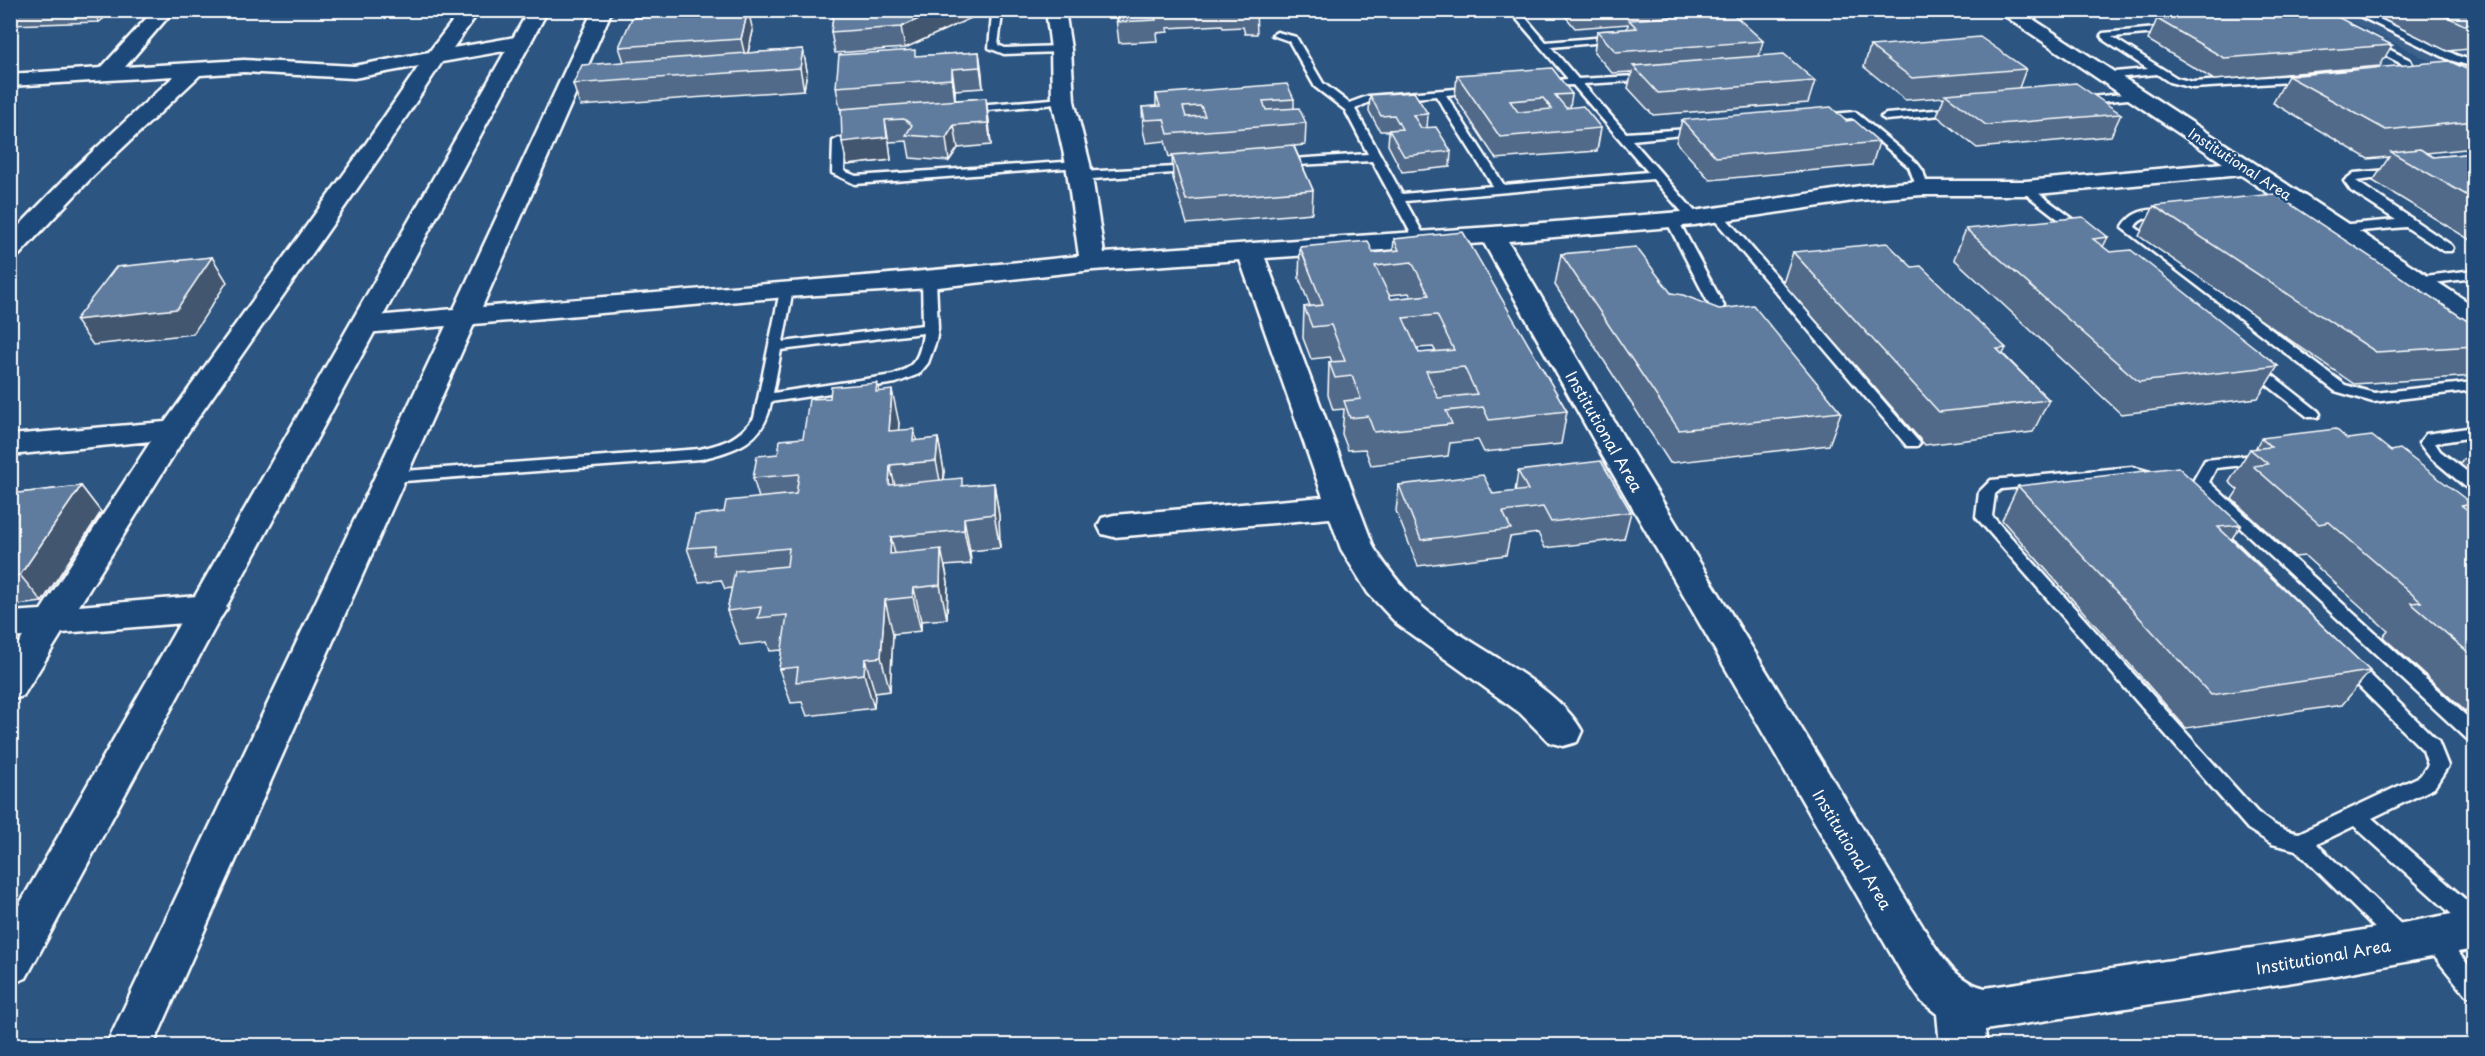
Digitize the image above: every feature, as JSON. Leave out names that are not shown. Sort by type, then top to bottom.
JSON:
[{"type":"street","points":[[106,74],[165,10]]},
{"type":"street","points":[[10,686],[54,621],[174,430],[471,10]]},
{"type":"street","points":[[10,964],[539,10]]},
{"type":"street","points":[[129,1046],[603,10]]},
{"type":"street","points":[[1055,10],[1061,49],[1063,101],[1079,170],[1092,262]]},
{"type":"street","name":"Institutional Area","points":[[2005,10],[2246,168],[2325,226],[2475,318]]},
{"type":"street","points":[[10,80],[195,68],[266,66],[354,72],[521,42]]},
{"type":"street","points":[[10,250],[85,171],[195,68]]},
{"type":"street","points":[[364,325],[786,289],[929,280],[1092,262],[1492,235],[1694,218],[1860,193],[1922,188],[2026,188],[2246,168]]},
{"type":"street","name":"Institutional Area","points":[[1492,235],[1618,455],[1918,959],[1962,1025],[1985,1009],[2325,957],[2475,930]]},
{"type":"street","points":[[1250,252],[1358,549],[1380,584],[1402,607],[1533,703],[1563,731]]},
{"type":"street","points":[[10,445],[174,430]]},
{"type":"street","points":[[1114,526],[1342,506]]},
{"type":"street","points":[[10,625],[209,608]]},
{"type":"lane","points":[[1513,10],[1655,176],[1912,443]]},
{"type":"lane","points":[[2351,10],[2454,58],[2475,64]]},
{"type":"lane","points":[[997,14],[993,46],[996,50],[1061,49]]},
{"type":"lane","points":[[2103,76],[2159,71],[2173,80],[2193,85],[2406,72],[2409,68],[2406,62],[2330,23],[2306,17],[2106,35],[2108,39],[2159,71]]},
{"type":"lane","points":[[1277,35],[1293,39],[1319,85],[1349,108],[1420,239]]},
{"type":"lane","points":[[1543,45],[1630,37]]},
{"type":"lane","points":[[1529,85],[1665,76]]},
{"type":"lane","points":[[1349,108],[1355,103],[1368,99],[1484,89]]},
{"type":"lane","points":[[1439,93],[1501,189]]},
{"type":"lane","points":[[2069,102],[2134,96]]},
{"type":"lane","points":[[956,110],[1063,101]]},
{"type":"lane","points":[[1886,117],[1966,110]]},
{"type":"lane","points":[[1809,119],[1855,114],[1912,165],[1917,171],[1922,188]]},
{"type":"lane","points":[[1623,137],[1717,128]]},
{"type":"lane","points":[[838,141],[838,173],[855,180],[1079,170],[1209,168]]},
{"type":"lane","points":[[1268,164],[1375,157]]},
{"type":"lane","points":[[2409,173],[2354,177],[2350,181],[2355,188],[2447,248]]},
{"type":"lane","points":[[1398,198],[1655,176]]},
{"type":"lane","points":[[2026,188],[2092,239]]},
{"type":"lane","points":[[2188,211],[2144,214],[2133,219],[2128,228],[2340,388],[2373,398],[2475,386]]},
{"type":"lane","points":[[1694,218],[1718,306]]},
{"type":"lane","points":[[2325,226],[2408,223]]},
{"type":"lane","points":[[2417,281],[2475,274]]},
{"type":"lane","points":[[765,399],[896,378],[913,372],[922,361],[931,328],[929,280]]},
{"type":"lane","points":[[391,477],[700,454],[726,448],[748,435],[761,418],[786,289]]},
{"type":"lane","points":[[775,347],[931,328]]},
{"type":"lane","points":[[2239,356],[2313,414]]},
{"type":"lane","points":[[2475,432],[2431,437],[2427,443],[2434,454],[2475,485]]},
{"type":"lane","points":[[2277,458],[2211,464],[2200,483],[2475,734]]},
{"type":"lane","points":[[2132,472],[2162,481],[2431,746],[2438,766],[2427,782],[2356,816],[2301,842],[2292,842],[2274,835],[2250,818],[1984,517],[1987,492],[1997,484],[2132,472]]},
{"type":"lane","points":[[2356,816],[2475,920]]},
{"type":"lane","points":[[2301,842],[2475,987]]},
{"type":"shaded area","points":[[2331,11],[2474,11],[2474,75],[2460,76]]},
{"type":"building","points":[[748,10],[741,39],[619,47],[632,18]]},
{"type":"building","points":[[834,10],[938,10],[901,27],[831,32]]},
{"type":"building","points":[[1116,10],[1167,11],[1154,12],[1156,20],[1118,22]]},
{"type":"building","points":[[1244,10],[1256,10],[1257,13],[1245,13]]},
{"type":"building","points":[[2273,10],[2324,10],[2392,45],[2224,58],[2157,19]]},
{"type":"building","points":[[2433,10],[2475,10],[2475,24],[2464,25]]},
{"type":"building","points":[[1731,12],[1763,41],[1616,52],[1597,31],[1637,28],[1629,20]]},
{"type":"building","points":[[1980,37],[2026,69],[1912,78],[1870,46]]},
{"type":"building","points":[[803,49],[800,68],[573,84],[582,65]]},
{"type":"building","points":[[915,50],[915,56],[979,52],[980,67],[952,69],[952,79],[836,87],[839,55]]},
{"type":"building","points":[[1784,54],[1815,81],[1658,93],[1633,66]]},
{"type":"building","points":[[2449,61],[2475,73],[2475,121],[2386,130],[2288,76]]},
{"type":"building","points":[[1552,68],[1572,94],[1555,95],[1566,108],[1583,106],[1601,128],[1500,137],[1457,75]],"holes":[[[1543,98],[1552,109],[1518,112],[1510,101]]]},
{"type":"building","points":[[2076,83],[2121,114],[1986,125],[1945,94]]},
{"type":"building","points":[[1287,84],[1294,99],[1263,101],[1266,110],[1299,108],[1306,123],[1168,134],[1164,119],[1145,120],[1142,107],[1160,106],[1156,94]],"holes":[[[1201,106],[1205,116],[1186,117],[1183,107]]]},
{"type":"building","points":[[1414,92],[1428,114],[1413,115],[1421,128],[1436,127],[1451,151],[1404,156],[1389,130],[1402,129],[1394,115],[1381,116],[1370,95]]},
{"type":"building","points":[[986,98],[988,123],[954,125],[946,138],[906,135],[912,125],[904,119],[885,120],[887,137],[842,142],[841,109]]},
{"type":"building","points":[[1831,107],[1846,121],[1854,120],[1879,142],[1716,157],[1682,120]]},
{"type":"building","points":[[1293,145],[1313,190],[1186,200],[1172,155]]},
{"type":"building","points":[[2420,149],[2433,157],[2475,153],[2475,200],[2391,152]]},
{"type":"building","points":[[2275,194],[2475,326],[2475,346],[2376,352],[2154,206]]},
{"type":"building","points":[[2083,217],[2108,237],[2093,239],[2110,252],[2131,250],[2278,366],[2139,382],[1966,229]]},
{"type":"building","points":[[1463,232],[1567,411],[1489,420],[1483,407],[1446,411],[1452,424],[1374,432],[1368,416],[1350,418],[1344,401],[1361,399],[1352,376],[1335,378],[1329,362],[1345,361],[1331,325],[1312,327],[1304,307],[1323,305],[1300,247],[1368,241],[1373,253],[1399,250],[1394,239]],"holes":[[[1412,262],[1429,295],[1391,299],[1375,266]],[[1437,315],[1454,350],[1419,353],[1403,318]],[[1464,367],[1477,394],[1438,398],[1426,371]]]},
{"type":"building","points":[[1887,243],[1912,267],[1921,266],[2006,348],[1997,349],[2049,400],[1939,412],[1793,252]]},
{"type":"building","points":[[1636,247],[1671,293],[1683,295],[1719,309],[1753,305],[1841,412],[1679,430],[1561,254]]},
{"type":"building","points":[[212,257],[177,309],[75,320],[116,267]]},
{"type":"building","points":[[877,383],[876,392],[892,390],[889,431],[914,429],[913,441],[938,438],[936,461],[890,465],[889,485],[962,478],[962,486],[994,483],[994,514],[964,518],[964,530],[891,537],[890,554],[941,549],[940,585],[914,588],[913,597],[885,600],[881,657],[865,659],[864,674],[796,682],[798,667],[779,669],[787,615],[758,618],[761,607],[727,611],[735,571],[787,566],[789,548],[713,555],[714,546],[687,548],[695,515],[724,512],[726,501],[796,494],[799,474],[753,478],[757,456],[778,454],[780,440],[803,438],[809,399],[830,398],[831,387]]},
{"type":"building","points":[[2336,429],[2347,439],[2372,436],[2391,451],[2400,449],[2472,504],[2462,506],[2475,515],[2475,658],[2411,603],[2421,602],[2329,522],[2319,524],[2253,466],[2268,464],[2250,449],[2271,447],[2261,438]]},
{"type":"building","points":[[1601,461],[1631,512],[1551,522],[1543,507],[1503,512],[1511,529],[1421,540],[1399,485],[1483,475],[1493,494],[1528,490],[1518,471]]},
{"type":"building","points":[[2178,467],[2241,525],[2218,527],[2370,671],[2211,695],[2018,486]]},
{"type":"building","points":[[81,486],[20,575],[10,576],[10,494]]}]
